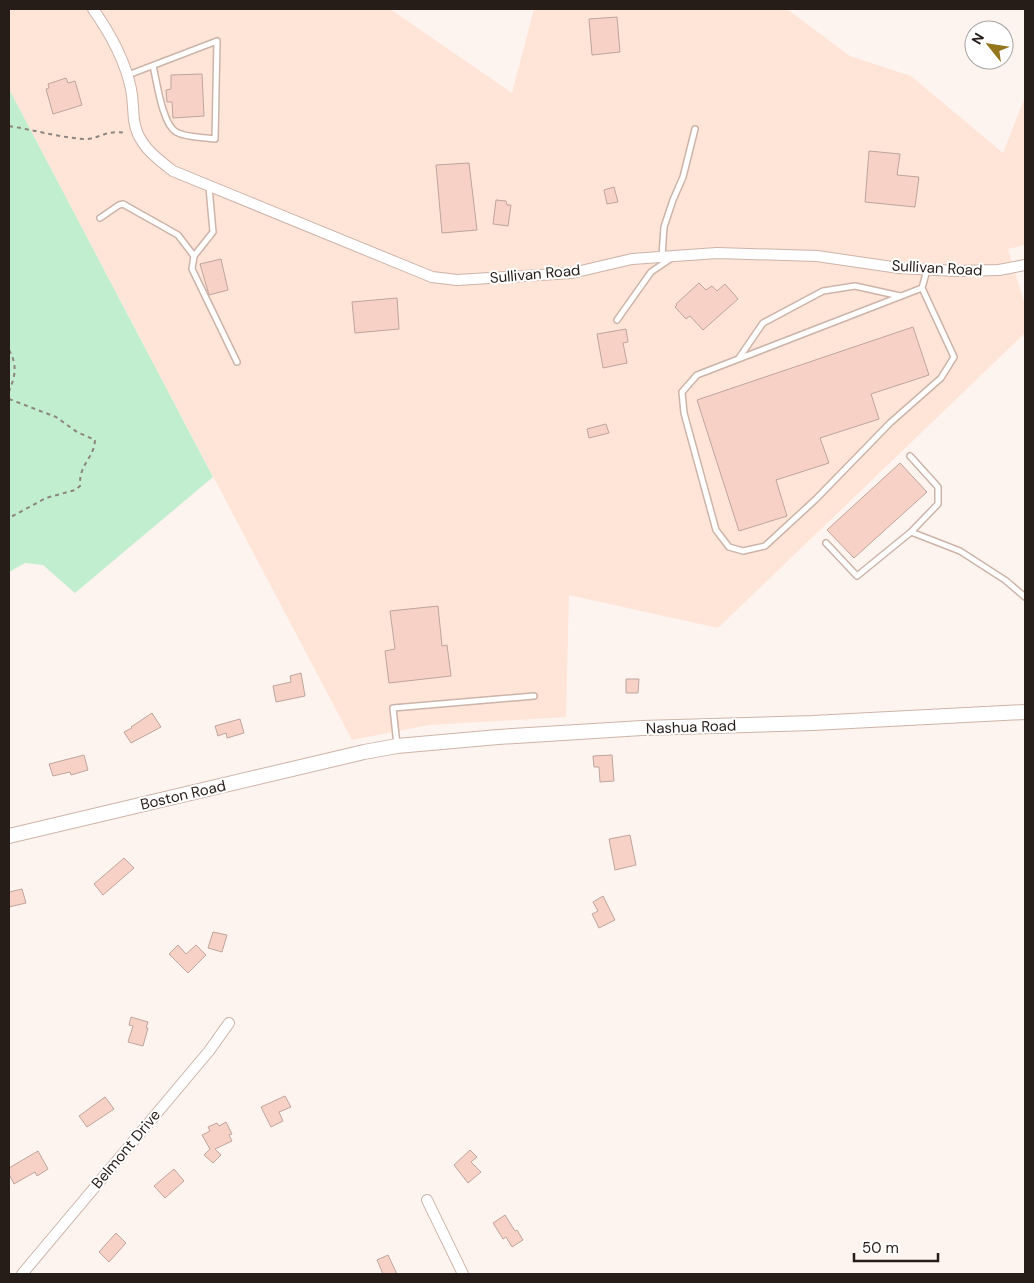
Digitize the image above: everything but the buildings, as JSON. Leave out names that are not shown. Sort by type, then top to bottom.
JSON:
[{"type":"main road","name":"Nashua Road","points":[[358,753],[397,746],[498,737],[642,728],[812,723],[1025,712]]},
{"type":"main road","name":"Boston Road","points":[[9,836],[358,753]]},
{"type":"street","points":[[93,9],[106,27],[122,59],[132,90],[134,122],[138,135]]},
{"type":"street","name":"Sullivan Road","points":[[138,135],[150,154],[172,171],[432,277],[457,280],[572,274],[632,259],[717,253],[817,256],[899,268],[927,270],[999,270],[1025,264]]},
{"type":"street","name":"Belmont Drive","points":[[22,1274],[203,1058],[229,1023]]},
{"type":"street","points":[[427,1200],[464,1274]]},
{"type":"lane","points":[[127,75],[217,41],[214,139],[187,136],[176,132],[169,126],[153,66]]},
{"type":"lane","points":[[662,256],[664,227],[683,177],[695,129]]},
{"type":"lane","points":[[209,186],[213,232],[194,256],[192,269],[237,362]]},
{"type":"lane","points":[[100,218],[119,205],[124,204],[178,235],[194,256]]},
{"type":"lane","points":[[617,320],[651,272],[675,255]]},
{"type":"lane","points":[[922,288],[697,376],[682,392],[684,413],[716,530],[728,548],[744,552],[765,546],[816,499],[890,423],[941,378],[954,357],[922,288],[927,270]]},
{"type":"lane","points":[[738,359],[763,323],[823,291],[855,286],[900,297]]},
{"type":"lane","points":[[826,544],[857,576],[911,532],[938,504],[938,488],[910,456]]},
{"type":"lane","points":[[911,532],[960,551],[1005,580],[1025,597]]},
{"type":"lane","points":[[397,746],[394,708],[534,696]]},
{"type":"path","points":[[9,126],[38,133],[86,139],[115,130],[138,135]]},
{"type":"path","points":[[9,350],[15,365],[15,373],[9,391]]},
{"type":"path","points":[[9,399],[56,417],[77,432],[94,440],[94,447],[81,471],[80,486],[75,490],[46,498],[9,518]]},
{"type":"shaded area","points":[[9,9],[390,9],[512,93],[534,9],[787,9],[850,56],[911,76],[1003,153],[1025,97],[1025,245],[1008,249],[1025,305],[1025,333],[718,628],[569,595],[566,717],[429,725],[352,740],[9,89]]},
{"type":"green space","points":[[9,89],[213,477],[75,593],[43,565],[25,563],[9,572]]}]
